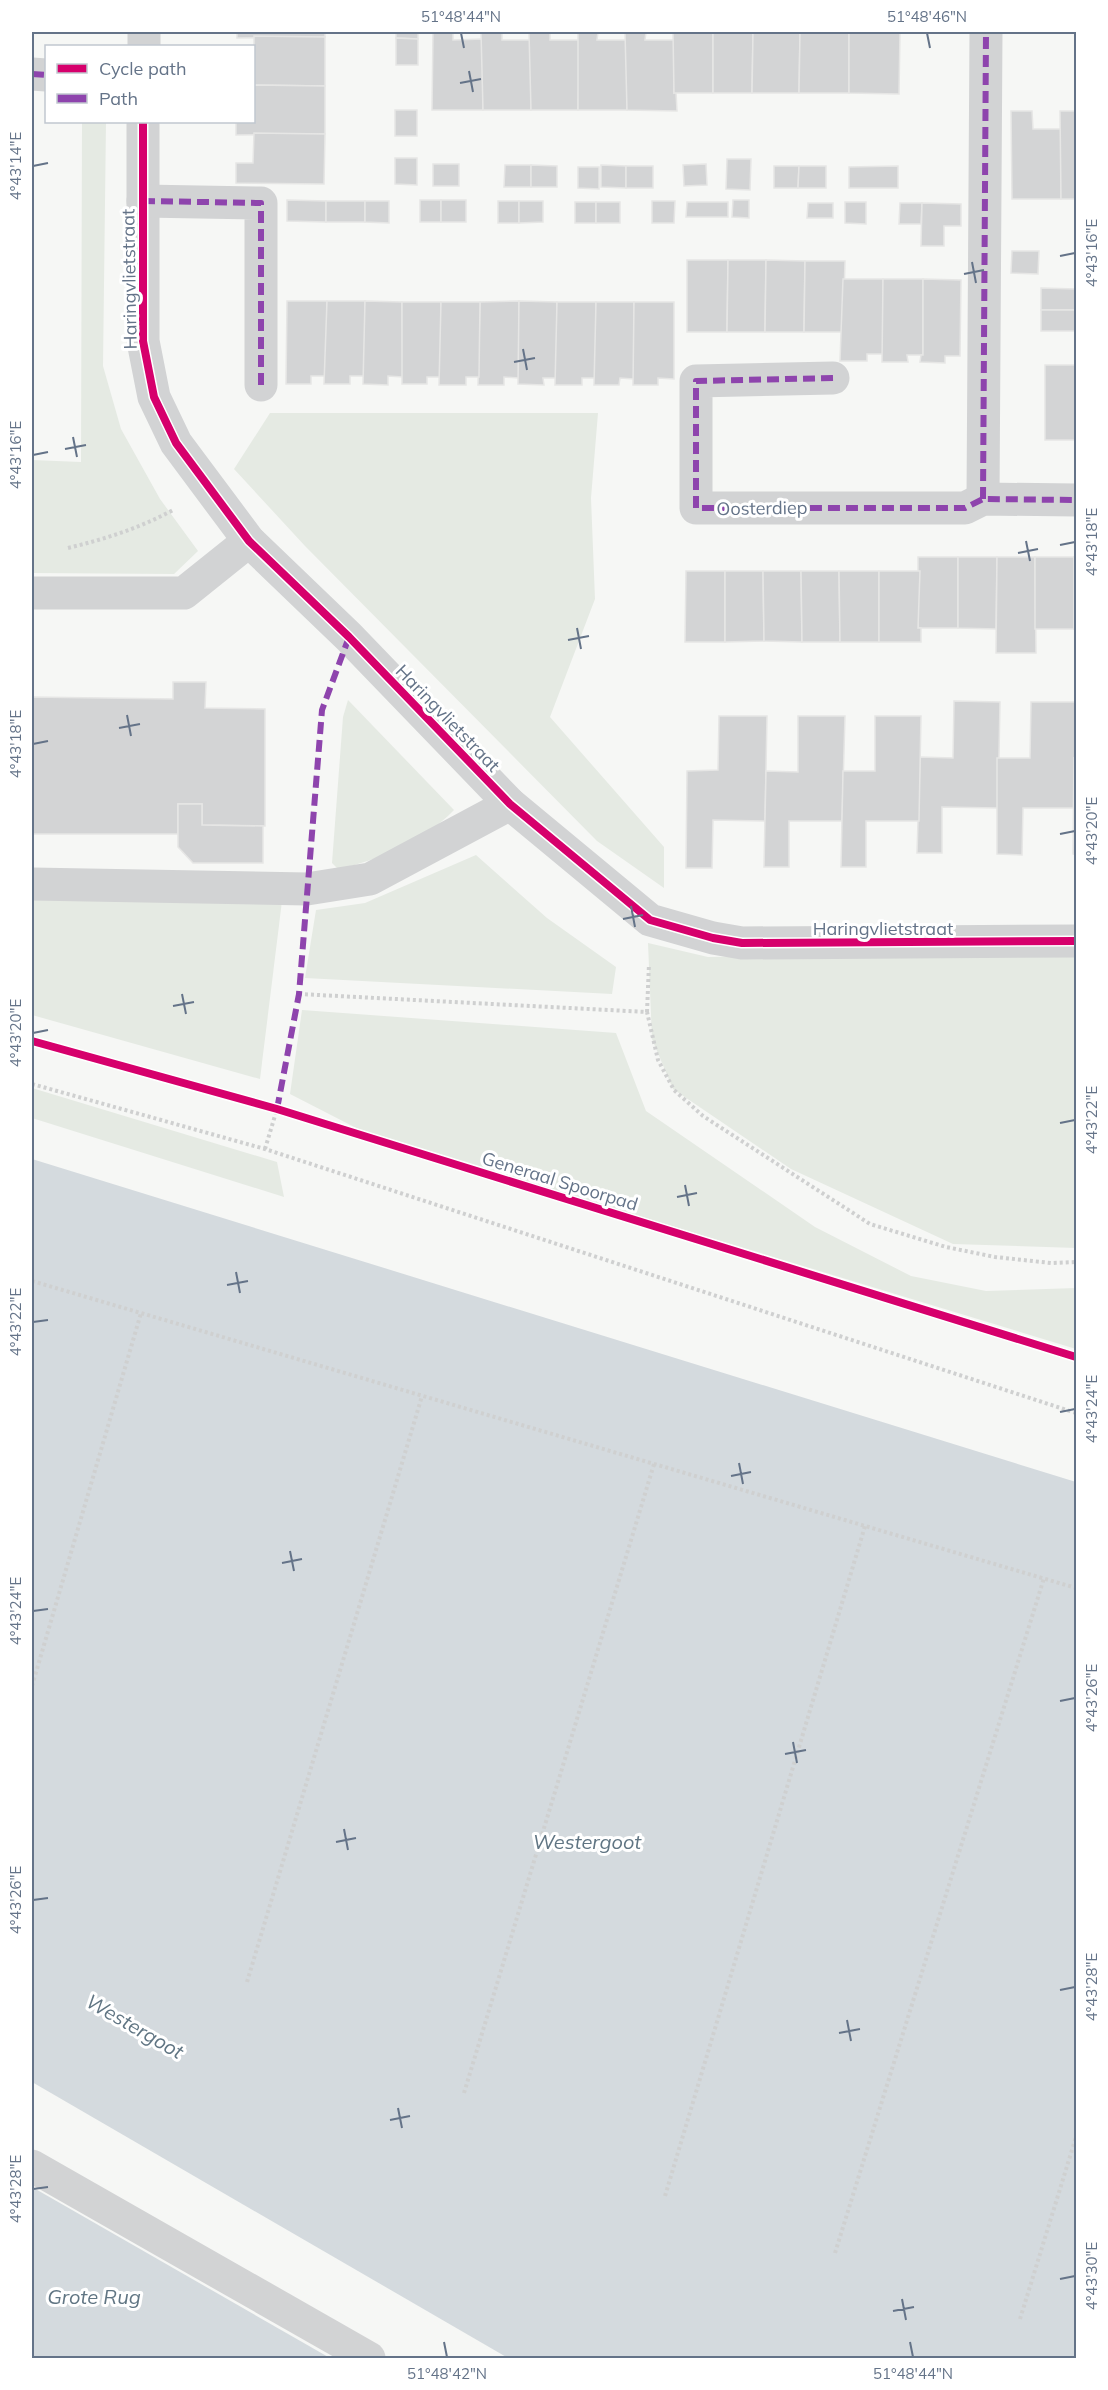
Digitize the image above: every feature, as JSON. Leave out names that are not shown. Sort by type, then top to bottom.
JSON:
[{"type":"street","points":[[983,500],[986,32]]},
{"type":"street","name":"Haringvlietstraat","points":[[143,123],[143,331],[147,369],[154,397],[176,443],[249,541],[349,637],[510,804],[650,920],[713,938],[742,943],[1077,941]]},
{"type":"street","name":"Haringvlietstraat","points":[[143,201],[261,203],[261,385]]},
{"type":"street","name":"Oosterdiep","points":[[833,378],[696,381],[696,508],[965,508],[983,500],[1077,500]]},
{"type":"street","points":[[32,593],[184,593],[249,541]]},
{"type":"street","points":[[32,884],[307,889],[370,879],[510,804]]},
{"type":"street","points":[[32,2166],[369,2358]]},
{"type":"path","points":[[64,549],[108,538],[155,520],[186,502],[206,483]]},
{"type":"path","points":[[299,994],[647,1012],[658,1059],[674,1090],[703,1116],[870,1224],[946,1247],[995,1257],[1051,1263],[1077,1262]]},
{"type":"path","points":[[32,1084],[265,1149],[1077,1413]]},
{"type":"path","points":[[266,1106],[289,1113]]},
{"type":"path","points":[[265,1149],[277,1109]]},
{"type":"path","points":[[32,1281],[1077,1587]]},
{"type":"path","points":[[32,1686],[141,1313]]},
{"type":"path","points":[[247,1982],[422,1396]]},
{"type":"path","points":[[464,2093],[654,1464]]},
{"type":"path","points":[[665,2196],[865,1526]]},
{"type":"path","points":[[835,2253],[1044,1578]]},
{"type":"path","points":[[1020,2319],[1077,2136]]},
{"type":"shaded area","points":[[82,123],[106,123],[103,366],[121,429],[160,499],[198,551],[174,574],[32,573],[32,460],[81,462]]},
{"type":"shaded area","points":[[270,413],[598,413],[591,498],[595,599],[550,717],[664,847],[664,888],[597,841],[305,546],[234,469]]},
{"type":"shaded area","points":[[348,700],[454,810],[429,831],[400,848],[385,855],[338,869],[332,863],[343,717]]},
{"type":"shaded area","points":[[476,855],[547,918],[616,967],[612,994],[305,978],[316,910],[365,903]]},
{"type":"shaded area","points":[[32,881],[282,901],[260,1079],[32,1015]]},
{"type":"shaded area","points":[[648,943],[708,957],[1076,950],[1076,1248],[953,1244],[791,1169],[673,1089],[652,1039]]},
{"type":"shaded area","points":[[302,1010],[616,1033],[646,1111],[815,1227],[911,1276],[986,1291],[1076,1288],[1076,1349],[366,1133],[290,1094]]},
{"type":"shaded area","points":[[32,1088],[277,1162],[284,1197],[32,1118]]},
{"type":"water","name":"Westergoot","points":[[32,1159],[1076,1482],[1076,2358],[508,2358],[32,2082]]},
{"type":"water","name":"Grote Rug","points":[[32,2187],[330,2358],[32,2358]]},
{"type":"building","points":[[237,32],[325,32],[325,37],[237,38]]},
{"type":"building","points":[[396,32],[418,32],[418,39],[396,38]]},
{"type":"building","points":[[433,32],[453,32],[453,40],[483,39],[483,110],[432,110]]},
{"type":"building","points":[[481,32],[502,32],[502,40],[531,40],[531,110],[483,110]]},
{"type":"building","points":[[529,32],[550,32],[550,40],[580,40],[578,110],[531,110]]},
{"type":"building","points":[[578,32],[598,32],[597,40],[628,40],[627,110],[578,110]]},
{"type":"building","points":[[625,32],[646,32],[645,40],[675,40],[674,93],[676,92],[677,111],[627,110]]},
{"type":"building","points":[[673,32],[713,32],[713,93],[674,93]]},
{"type":"building","points":[[713,32],[753,32],[752,93],[713,93]]},
{"type":"building","points":[[753,32],[800,32],[799,93],[752,93]]},
{"type":"building","points":[[800,32],[849,32],[849,93],[799,93]]},
{"type":"building","points":[[849,32],[900,32],[899,94],[849,93]]},
{"type":"building","points":[[254,36],[325,37],[325,86],[255,85]]},
{"type":"building","points":[[396,38],[418,39],[418,65],[396,65]]},
{"type":"building","points":[[255,85],[325,86],[325,134],[236,135],[236,123],[255,123]]},
{"type":"building","points":[[395,110],[417,110],[417,136],[395,136]]},
{"type":"building","points":[[1011,111],[1032,111],[1033,129],[1062,129],[1061,199],[1012,199]]},
{"type":"building","points":[[1060,111],[1076,111],[1076,199],[1061,199]]},
{"type":"building","points":[[254,133],[325,134],[324,184],[236,183],[236,163],[253,163]]},
{"type":"building","points":[[395,158],[417,158],[417,185],[395,184]]},
{"type":"building","points":[[727,159],[751,159],[750,190],[726,189]]},
{"type":"building","points":[[433,164],[459,164],[459,186],[433,186]]},
{"type":"building","points":[[706,164],[707,185],[684,186],[683,165]]},
{"type":"building","points":[[505,165],[531,165],[531,187],[504,187]]},
{"type":"building","points":[[531,165],[557,166],[557,187],[531,187]]},
{"type":"building","points":[[601,165],[626,166],[626,188],[601,187]]},
{"type":"building","points":[[626,166],[653,166],[653,188],[626,188]]},
{"type":"building","points":[[774,166],[799,166],[798,188],[774,188]]},
{"type":"building","points":[[799,166],[826,166],[826,188],[798,188]]},
{"type":"building","points":[[898,166],[898,188],[849,188],[849,167]]},
{"type":"building","points":[[578,167],[599,167],[599,189],[578,188]]},
{"type":"building","points":[[287,200],[326,201],[326,222],[287,221]]},
{"type":"building","points":[[420,200],[441,200],[441,222],[420,222]]},
{"type":"building","points":[[441,200],[466,200],[466,222],[441,222]]},
{"type":"building","points":[[733,200],[749,200],[749,218],[732,217]]},
{"type":"building","points":[[326,201],[365,201],[365,222],[326,222]]},
{"type":"building","points":[[365,201],[389,201],[389,223],[365,222]]},
{"type":"building","points":[[498,201],[519,201],[519,223],[498,223]]},
{"type":"building","points":[[519,201],[543,201],[543,222],[519,223]]},
{"type":"building","points":[[652,201],[675,201],[674,223],[652,223]]},
{"type":"building","points":[[575,202],[596,202],[596,223],[575,223]]},
{"type":"building","points":[[596,202],[620,202],[620,223],[596,223]]},
{"type":"building","points":[[687,202],[728,202],[728,217],[686,217]]},
{"type":"building","points":[[845,202],[866,202],[866,224],[845,223]]},
{"type":"building","points":[[808,203],[833,203],[833,218],[807,218]]},
{"type":"building","points":[[900,203],[922,203],[921,224],[899,224]]},
{"type":"building","points":[[922,203],[961,204],[961,226],[944,226],[944,246],[921,246]]},
{"type":"building","points":[[1012,251],[1039,251],[1038,274],[1011,273]]},
{"type":"building","points":[[687,260],[728,260],[727,332],[687,332]]},
{"type":"building","points":[[728,260],[766,260],[765,332],[727,332]]},
{"type":"building","points":[[766,260],[805,261],[804,332],[765,332]]},
{"type":"building","points":[[805,261],[845,261],[843,332],[804,332]]},
{"type":"building","points":[[843,279],[883,279],[883,354],[867,354],[867,361],[840,361]]},
{"type":"building","points":[[883,279],[923,279],[923,355],[907,355],[908,362],[882,362]]},
{"type":"building","points":[[923,279],[961,280],[960,356],[945,356],[945,363],[920,362],[921,355],[923,355]]},
{"type":"building","points":[[1041,288],[1076,289],[1076,310],[1041,310]]},
{"type":"building","points":[[287,301],[327,301],[326,376],[311,376],[311,384],[286,384]]},
{"type":"building","points":[[327,301],[365,301],[365,376],[350,376],[350,384],[324,384]]},
{"type":"building","points":[[365,301],[402,302],[403,377],[388,376],[388,385],[363,384]]},
{"type":"building","points":[[519,301],[519,378],[504,377],[504,385],[478,385],[480,302]]},
{"type":"building","points":[[519,301],[557,302],[557,378],[543,378],[544,385],[518,384]]},
{"type":"building","points":[[402,302],[441,302],[441,377],[427,377],[427,384],[402,384]]},
{"type":"building","points":[[441,302],[480,302],[479,377],[466,377],[466,385],[439,385]]},
{"type":"building","points":[[557,302],[596,302],[596,378],[582,378],[582,385],[555,385]]},
{"type":"building","points":[[596,302],[634,302],[634,379],[620,378],[619,385],[594,385]]},
{"type":"building","points":[[634,302],[674,302],[674,379],[658,378],[658,385],[633,385]]},
{"type":"building","points":[[1041,310],[1076,310],[1076,331],[1041,331]]},
{"type":"building","points":[[1045,365],[1076,365],[1076,440],[1045,440]]},
{"type":"building","points":[[918,557],[958,557],[958,628],[918,628]]},
{"type":"building","points":[[958,557],[997,557],[996,629],[958,628]]},
{"type":"building","points":[[997,557],[1035,557],[1036,653],[996,653]]},
{"type":"building","points":[[1035,557],[1074,557],[1074,629],[1035,629]]},
{"type":"building","points":[[1074,557],[1076,557],[1076,629],[1074,629]]},
{"type":"building","points":[[686,571],[725,571],[725,642],[685,642]]},
{"type":"building","points":[[725,571],[763,571],[764,641],[725,642]]},
{"type":"building","points":[[763,571],[801,571],[802,642],[764,641]]},
{"type":"building","points":[[801,571],[839,571],[840,642],[802,642]]},
{"type":"building","points":[[839,571],[879,571],[879,642],[840,642]]},
{"type":"building","points":[[879,571],[920,571],[918,628],[921,628],[921,642],[879,642]]},
{"type":"building","points":[[173,682],[206,682],[205,708],[265,709],[265,826],[202,825],[202,804],[178,804],[178,834],[32,834],[32,697],[173,699]]},
{"type":"building","points":[[954,701],[1000,702],[998,808],[942,807],[942,853],[917,853],[920,757],[953,758]]},
{"type":"building","points":[[1031,702],[1076,702],[1074,808],[1023,808],[1022,855],[997,854],[997,758],[1030,758]]},
{"type":"building","points":[[719,716],[767,716],[765,821],[713,820],[712,868],[686,868],[687,771],[718,770]]},
{"type":"building","points":[[798,716],[845,716],[842,821],[789,821],[789,867],[764,867],[766,771],[798,772]]},
{"type":"building","points":[[875,716],[921,716],[919,821],[866,821],[866,867],[841,867],[843,771],[875,771]]},
{"type":"building","points":[[1074,758],[1076,759],[1076,855],[1073,854]]},
{"type":"building","points":[[178,804],[202,804],[202,825],[263,826],[263,863],[193,863],[178,847]]},
{"type":"marked path","points":[[983,499],[986,32]]},
{"type":"marked path","points":[[32,74],[45,75]]},
{"type":"marked path","points":[[143,201],[261,203],[261,385]]},
{"type":"marked path","points":[[833,378],[696,381],[696,508],[965,508],[983,499],[1076,500]]},
{"type":"marked path","points":[[277,1109],[299,994],[322,710],[349,637]]},
{"type":"cycle path","points":[[143,123],[143,341],[154,397],[176,443],[249,541],[349,637],[510,804],[650,920],[713,938],[742,943],[1076,941]]},
{"type":"cycle path","name":"Generaal Spoorpad","points":[[32,1041],[277,1109],[1076,1357]]}]
